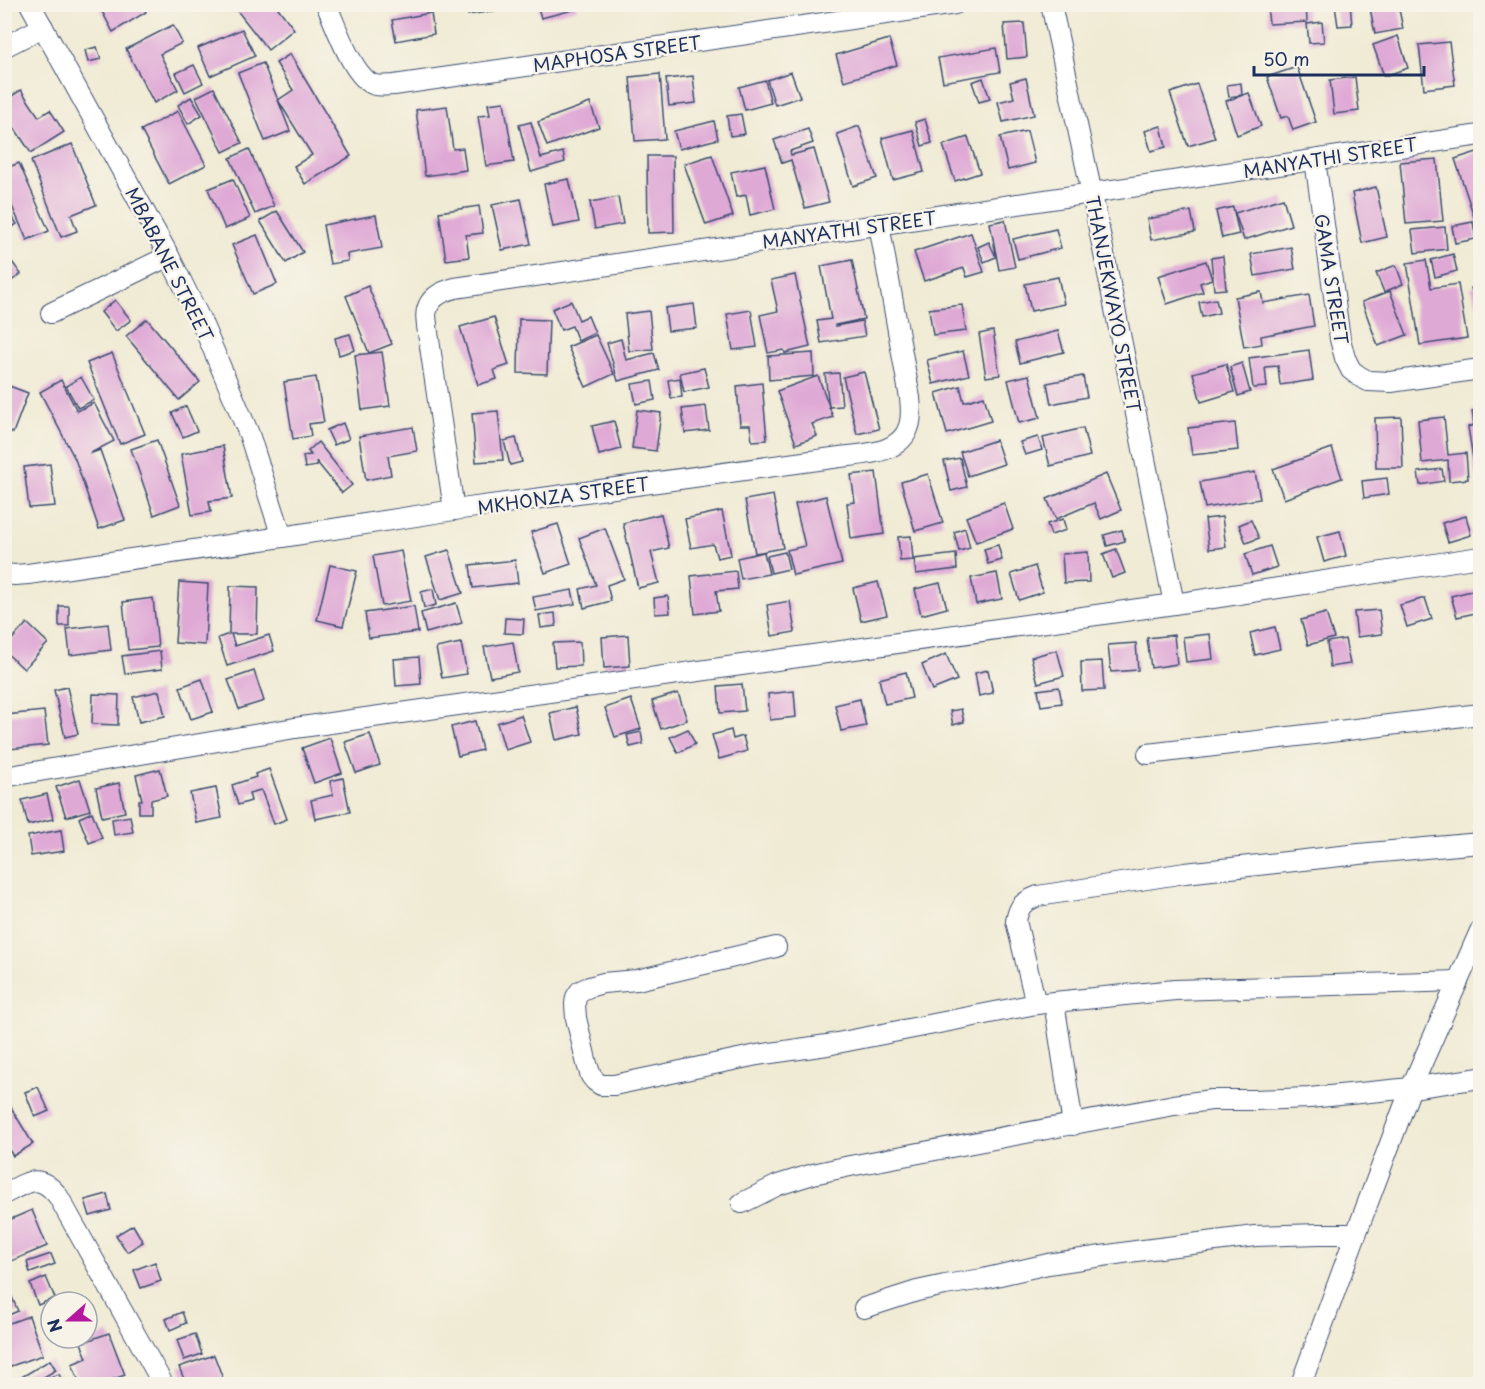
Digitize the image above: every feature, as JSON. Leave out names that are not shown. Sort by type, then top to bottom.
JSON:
[{"type":"street","name":"MBABANE STREET","points":[[30,4],[169,256],[202,323],[249,434],[282,537]]},
{"type":"street","name":"MAPHOSA STREET","points":[[326,4],[356,69],[369,82],[376,85],[394,85],[820,14],[955,4]]},
{"type":"street","name":"THANJEKWAYO STREET","points":[[1051,4],[1092,194],[1174,604]]},
{"type":"street","points":[[4,47],[43,27]]},
{"type":"street","name":"MANYATHI STREET","points":[[454,510],[426,326],[427,309],[432,299],[443,291],[1480,135]]},
{"type":"street","name":"GAMA STREET","points":[[1314,160],[1340,339],[1351,370],[1368,381],[1391,382],[1480,369]]},
{"type":"street","name":"MKHONZA STREET","points":[[4,574],[28,574],[454,510],[866,453],[894,446],[908,429],[910,398],[879,224]]},
{"type":"street","points":[[51,313],[169,256]]},
{"type":"street","points":[[4,777],[295,728],[1174,604],[1480,557]]},
{"type":"street","points":[[1148,754],[1480,714]]},
{"type":"street","points":[[1073,1125],[1045,1003],[1016,921],[1018,910],[1023,903],[1038,896],[1185,873],[1480,843]]},
{"type":"street","points":[[1301,1384],[1411,1088],[1467,973],[1480,931]]},
{"type":"street","points":[[776,947],[637,980],[603,983],[580,991],[576,997],[576,1018],[587,1064],[595,1081],[601,1085],[614,1085],[757,1055],[827,1045],[1045,1003],[1175,990],[1467,973]]},
{"type":"street","points":[[742,1203],[778,1185],[813,1174],[1211,1100],[1309,1098],[1411,1088],[1480,1078]]},
{"type":"street","points":[[4,1194],[22,1185],[38,1181],[51,1187],[163,1384]]},
{"type":"street","points":[[864,1308],[917,1291],[983,1280],[1048,1264],[1255,1236],[1356,1234]]},
{"type":"building","points":[[98,4],[142,4],[146,12],[113,32]]},
{"type":"building","points":[[232,4],[275,4],[294,29],[268,50]]},
{"type":"building","points":[[466,4],[506,4],[507,9],[468,15]]},
{"type":"building","points":[[537,4],[576,4],[577,9],[541,18]]},
{"type":"building","points":[[1267,4],[1306,4],[1307,22],[1269,24]]},
{"type":"building","points":[[1350,4],[1352,25],[1338,26],[1335,5]]},
{"type":"building","points":[[1398,4],[1403,29],[1375,34],[1370,8]]},
{"type":"building","points":[[431,13],[434,34],[396,41],[392,20]]},
{"type":"building","points":[[1322,22],[1324,42],[1309,43],[1307,24]]},
{"type":"building","points":[[1024,23],[1027,57],[1007,59],[1004,24]]},
{"type":"building","points":[[173,25],[182,43],[160,54],[178,90],[154,103],[126,49]]},
{"type":"building","points":[[242,29],[255,56],[210,76],[198,48]]},
{"type":"building","points":[[1398,36],[1408,68],[1384,76],[1373,45]]},
{"type":"building","points":[[889,39],[897,65],[844,81],[836,55]]},
{"type":"building","points":[[1449,42],[1455,85],[1424,89],[1419,45]]},
{"type":"building","points":[[97,47],[101,59],[88,62],[85,50]]},
{"type":"building","points":[[996,48],[1000,72],[943,82],[938,58]]},
{"type":"building","points":[[290,54],[351,156],[305,184],[294,166],[312,155],[278,100],[293,90],[276,63]]},
{"type":"building","points":[[263,63],[290,131],[265,141],[238,73]]},
{"type":"building","points":[[194,65],[203,83],[185,92],[176,73]]},
{"type":"building","points":[[1297,67],[1316,122],[1293,130],[1288,116],[1281,118],[1267,77]]},
{"type":"building","points":[[791,72],[800,97],[775,105],[767,80]]},
{"type":"building","points":[[660,74],[665,139],[635,141],[630,77]]},
{"type":"building","points":[[693,76],[696,103],[669,106],[666,79]]},
{"type":"building","points":[[1355,77],[1359,111],[1334,114],[1330,80]]},
{"type":"building","points":[[983,78],[990,99],[979,102],[972,82]]},
{"type":"building","points":[[1026,78],[1034,115],[1003,122],[998,102],[1014,98],[1010,82]]},
{"type":"building","points":[[765,80],[771,103],[745,110],[739,87]]},
{"type":"building","points":[[1241,83],[1242,95],[1229,97],[1227,85]]},
{"type":"building","points":[[1197,84],[1215,138],[1188,146],[1170,93]]},
{"type":"building","points":[[214,88],[242,143],[223,152],[196,97]]},
{"type":"building","points":[[21,90],[39,117],[50,110],[64,132],[31,153],[4,112],[4,101]]},
{"type":"building","points":[[1249,93],[1261,126],[1237,135],[1226,101]]},
{"type":"building","points":[[191,97],[202,115],[188,124],[178,105]]},
{"type":"building","points":[[504,102],[514,162],[486,166],[478,116],[490,115],[488,104]]},
{"type":"building","points":[[590,103],[599,127],[547,146],[538,122]]},
{"type":"building","points":[[447,106],[453,149],[463,148],[466,170],[425,176],[416,110]]},
{"type":"building","points":[[178,111],[206,165],[169,184],[141,130]]},
{"type":"building","points":[[741,114],[745,134],[730,136],[727,116]]},
{"type":"building","points":[[925,119],[932,143],[922,146],[915,122]]},
{"type":"building","points":[[714,121],[718,139],[679,149],[674,131]]},
{"type":"building","points":[[531,122],[541,158],[563,152],[565,162],[531,172],[519,125]]},
{"type":"building","points":[[859,126],[877,178],[853,186],[837,134]]},
{"type":"building","points":[[1161,126],[1166,147],[1151,151],[1145,131]]},
{"type":"building","points":[[808,129],[813,143],[790,151],[791,155],[814,149],[829,202],[805,208],[791,160],[782,163],[774,140]]},
{"type":"building","points":[[913,130],[924,172],[893,180],[882,138]]},
{"type":"building","points":[[1027,131],[1035,163],[1008,170],[1000,137]]},
{"type":"building","points":[[968,137],[980,173],[955,181],[943,145]]},
{"type":"building","points":[[72,144],[96,205],[71,215],[77,231],[61,237],[31,161]]},
{"type":"building","points":[[249,149],[274,206],[255,214],[230,158]]},
{"type":"building","points":[[1480,151],[1480,235],[1455,159]]},
{"type":"building","points":[[712,155],[733,216],[706,225],[684,164]]},
{"type":"building","points":[[647,156],[673,156],[674,232],[648,233]]},
{"type":"building","points":[[1437,159],[1443,221],[1406,224],[1400,162]]},
{"type":"building","points":[[19,163],[49,231],[27,240],[7,195],[4,195],[4,169]]},
{"type":"building","points":[[765,165],[775,209],[750,215],[746,195],[736,197],[731,172]]},
{"type":"building","points":[[233,179],[250,218],[225,229],[208,189]]},
{"type":"building","points":[[569,179],[579,222],[553,227],[544,184]]},
{"type":"building","points":[[1376,187],[1387,237],[1362,243],[1352,193]]},
{"type":"building","points":[[618,197],[623,224],[595,229],[590,202]]},
{"type":"building","points":[[1283,198],[1291,225],[1244,240],[1235,213]]},
{"type":"building","points":[[521,199],[531,244],[502,250],[492,205]]},
{"type":"building","points":[[4,204],[17,224],[6,231],[4,228]]},
{"type":"building","points":[[479,206],[483,233],[466,235],[469,257],[446,260],[439,212]]},
{"type":"building","points":[[1233,207],[1239,234],[1222,238],[1216,211]]},
{"type":"building","points":[[277,211],[303,252],[286,263],[260,221]]},
{"type":"building","points":[[1191,211],[1195,232],[1151,240],[1147,219]]},
{"type":"building","points":[[376,215],[382,248],[347,254],[348,261],[330,264],[323,225]]},
{"type":"building","points":[[1005,220],[1015,267],[999,270],[990,223]]},
{"type":"building","points":[[1473,222],[1476,239],[1455,243],[1452,226]]},
{"type":"building","points":[[1445,227],[1447,249],[1415,253],[1412,230]]},
{"type":"building","points":[[1056,229],[1061,248],[1018,259],[1013,239]]},
{"type":"building","points":[[971,233],[984,272],[967,277],[964,268],[924,281],[914,252]]},
{"type":"building","points":[[257,235],[277,284],[253,294],[232,245]]},
{"type":"building","points":[[989,242],[996,257],[984,262],[978,247]]},
{"type":"building","points":[[1291,247],[1295,269],[1255,276],[1251,254]]},
{"type":"building","points":[[4,251],[21,274],[4,286]]},
{"type":"building","points":[[1453,254],[1457,271],[1435,277],[1431,260]]},
{"type":"building","points":[[1223,256],[1226,289],[1214,290],[1211,258]]},
{"type":"building","points":[[852,260],[864,319],[835,326],[862,321],[865,336],[821,343],[817,321],[831,319],[821,266]]},
{"type":"building","points":[[1426,260],[1431,288],[1458,284],[1467,338],[1420,345],[1407,263]]},
{"type":"building","points":[[1206,261],[1212,279],[1200,283],[1203,292],[1167,304],[1158,276]]},
{"type":"building","points":[[1396,265],[1403,284],[1384,292],[1376,273]]},
{"type":"building","points":[[795,275],[810,347],[785,353],[784,350],[768,353],[760,315],[778,311],[771,280]]},
{"type":"building","points":[[1058,277],[1064,304],[1031,311],[1025,284]]},
{"type":"building","points":[[1480,283],[1480,310],[1471,288]]},
{"type":"building","points":[[368,286],[392,344],[369,353],[346,296]]},
{"type":"building","points":[[1390,291],[1407,335],[1378,346],[1362,302]]},
{"type":"building","points":[[1261,292],[1263,303],[1309,295],[1314,326],[1261,336],[1262,344],[1244,347],[1235,297]]},
{"type":"building","points":[[1216,299],[1219,313],[1202,317],[1199,302]]},
{"type":"building","points":[[115,300],[131,320],[116,331],[101,312]]},
{"type":"building","points":[[571,301],[579,320],[588,316],[595,333],[578,341],[572,326],[561,330],[552,309]]},
{"type":"building","points":[[694,304],[697,328],[668,331],[665,308]]},
{"type":"building","points":[[962,305],[966,331],[933,335],[929,309]]},
{"type":"building","points":[[751,310],[757,347],[733,350],[727,314]]},
{"type":"building","points":[[649,311],[653,349],[629,351],[625,314]]},
{"type":"building","points":[[494,317],[509,365],[494,370],[497,379],[478,385],[460,327]]},
{"type":"building","points":[[147,319],[200,382],[179,400],[126,336]]},
{"type":"building","points":[[519,319],[549,320],[547,374],[518,373]]},
{"type":"building","points":[[993,331],[1000,375],[986,377],[979,334]]},
{"type":"building","points":[[1058,331],[1064,352],[1020,363],[1015,342]]},
{"type":"building","points":[[350,334],[355,350],[339,355],[335,338]]},
{"type":"building","points":[[596,335],[614,374],[586,387],[568,347]]},
{"type":"building","points":[[621,339],[626,360],[654,353],[659,370],[618,381],[607,343]]},
{"type":"building","points":[[1309,350],[1313,380],[1280,385],[1278,366],[1265,367],[1267,387],[1253,388],[1249,358]]},
{"type":"building","points":[[963,351],[969,375],[933,384],[927,360]]},
{"type":"building","points":[[382,352],[390,406],[362,410],[355,355]]},
{"type":"building","points":[[112,353],[145,434],[120,444],[87,363]]},
{"type":"building","points":[[813,353],[814,376],[769,380],[768,356]]},
{"type":"building","points":[[1242,363],[1250,392],[1238,396],[1230,367]]},
{"type":"building","points":[[1226,364],[1234,392],[1201,402],[1193,373]]},
{"type":"building","points":[[704,368],[709,387],[684,392],[680,373]]},
{"type":"building","points":[[864,372],[879,429],[857,434],[843,377]]},
{"type":"building","points":[[839,373],[842,406],[829,407],[825,374]]},
{"type":"building","points":[[1029,375],[1040,418],[1019,423],[1008,380]]},
{"type":"building","points":[[818,376],[833,417],[812,424],[817,436],[796,444],[777,391]]},
{"type":"building","points":[[1083,376],[1087,397],[1051,404],[1047,383]]},
{"type":"building","points":[[81,377],[94,400],[78,408],[66,386]]},
{"type":"building","points":[[316,377],[324,422],[309,424],[311,436],[293,439],[284,382]]},
{"type":"building","points":[[680,378],[682,397],[671,398],[668,380]]},
{"type":"building","points":[[61,380],[77,411],[94,403],[114,441],[89,454],[100,450],[125,520],[99,529],[75,459],[40,392]]},
{"type":"building","points":[[652,381],[655,400],[636,404],[632,384]]},
{"type":"building","points":[[762,383],[767,440],[752,441],[750,425],[740,425],[737,386]]},
{"type":"building","points":[[4,384],[28,393],[13,433],[4,430]]},
{"type":"building","points":[[960,386],[964,402],[984,396],[991,421],[947,434],[936,393]]},
{"type":"building","points":[[186,406],[197,431],[183,437],[172,413]]},
{"type":"building","points":[[706,406],[709,430],[685,433],[682,409]]},
{"type":"building","points":[[637,410],[661,413],[656,451],[632,448]]},
{"type":"building","points":[[1480,410],[1480,476],[1476,477],[1468,427],[1474,425],[1472,411]]},
{"type":"building","points":[[498,411],[503,460],[476,462],[472,413]]},
{"type":"building","points":[[1401,417],[1403,468],[1376,468],[1375,418]]},
{"type":"building","points":[[1444,417],[1448,455],[1466,453],[1468,479],[1449,481],[1448,460],[1422,463],[1418,420]]},
{"type":"building","points":[[614,421],[621,449],[599,455],[592,426]]},
{"type":"building","points":[[343,423],[349,439],[334,445],[327,430]]},
{"type":"building","points":[[1235,423],[1238,450],[1192,455],[1188,428]]},
{"type":"building","points":[[413,427],[417,451],[388,456],[391,475],[366,480],[359,436]]},
{"type":"building","points":[[1083,428],[1090,456],[1050,466],[1043,438]]},
{"type":"building","points":[[1038,437],[1042,450],[1025,455],[1020,442]]},
{"type":"building","points":[[516,438],[522,462],[510,465],[504,441]]},
{"type":"building","points":[[157,440],[180,505],[154,515],[131,449]]},
{"type":"building","points":[[996,440],[1004,464],[968,476],[960,452]]},
{"type":"building","points":[[318,442],[352,485],[342,493],[316,461],[317,466],[305,468],[303,456],[311,455],[308,451]]},
{"type":"building","points":[[223,446],[232,498],[209,501],[211,512],[192,515],[181,454]]},
{"type":"building","points":[[1332,448],[1342,478],[1284,499],[1273,469]]},
{"type":"building","points":[[960,458],[967,487],[951,491],[944,461]]},
{"type":"building","points":[[50,464],[55,506],[29,508],[24,467]]},
{"type":"building","points":[[1442,469],[1444,481],[1420,485],[1418,472]]},
{"type":"building","points":[[876,472],[884,534],[851,539],[847,503],[855,502],[851,475]]},
{"type":"building","points":[[1255,472],[1260,499],[1205,508],[1200,482]]},
{"type":"building","points":[[928,474],[943,523],[915,531],[901,482]]},
{"type":"building","points":[[1106,474],[1121,510],[1101,519],[1094,503],[1056,519],[1047,499]]},
{"type":"building","points":[[1387,478],[1389,494],[1364,498],[1362,481]]},
{"type":"building","points":[[773,495],[783,548],[755,553],[745,500]]},
{"type":"building","points":[[826,496],[842,564],[793,575],[787,550],[805,546],[795,504]]},
{"type":"building","points":[[1004,503],[1013,529],[976,542],[966,517]]},
{"type":"building","points":[[722,511],[731,555],[717,558],[713,544],[691,548],[685,519]]},
{"type":"building","points":[[661,514],[669,548],[651,552],[659,583],[638,588],[623,523]]},
{"type":"building","points":[[1466,516],[1471,535],[1448,542],[1442,523]]},
{"type":"building","points":[[1222,517],[1226,547],[1209,549],[1205,519]]},
{"type":"building","points":[[1063,519],[1066,530],[1051,535],[1047,524]]},
{"type":"building","points":[[1251,520],[1259,538],[1246,543],[1239,525]]},
{"type":"building","points":[[558,524],[571,564],[545,573],[531,532]]},
{"type":"building","points":[[605,528],[624,579],[607,585],[611,601],[584,608],[580,589],[596,585],[579,538]]},
{"type":"building","points":[[965,528],[970,548],[959,551],[954,532]]},
{"type":"building","points":[[1122,530],[1125,541],[1107,546],[1104,535]]},
{"type":"building","points":[[1340,531],[1346,556],[1324,562],[1317,537]]},
{"type":"building","points":[[911,536],[913,560],[900,561],[898,537]]},
{"type":"building","points":[[998,545],[1002,560],[988,564],[984,549]]},
{"type":"building","points":[[1270,546],[1277,567],[1252,575],[1245,554]]},
{"type":"building","points":[[1116,549],[1125,573],[1112,578],[1103,554]]},
{"type":"building","points":[[449,550],[463,593],[440,600],[426,557]]},
{"type":"building","points":[[401,551],[411,601],[382,606],[373,556]]},
{"type":"building","points":[[764,552],[769,574],[741,579],[737,558]]},
{"type":"building","points":[[785,552],[789,569],[771,573],[767,556]]},
{"type":"building","points":[[1088,552],[1089,582],[1064,583],[1062,554]]},
{"type":"building","points":[[956,554],[957,569],[916,574],[914,559]]},
{"type":"building","points":[[515,560],[518,583],[473,588],[470,565]]},
{"type":"building","points":[[330,565],[357,571],[343,626],[317,620]]},
{"type":"building","points":[[1035,566],[1043,592],[1019,600],[1011,574]]},
{"type":"building","points":[[736,571],[738,589],[716,591],[719,611],[695,614],[691,576]]},
{"type":"building","points":[[997,573],[1002,599],[976,604],[971,578]]},
{"type":"building","points":[[179,582],[208,584],[205,645],[175,643]]},
{"type":"building","points":[[878,582],[887,615],[861,621],[853,588]]},
{"type":"building","points":[[940,583],[947,608],[921,615],[915,589]]},
{"type":"building","points":[[230,586],[258,587],[257,634],[231,634],[235,646],[269,635],[274,651],[227,666],[218,638],[229,634]]},
{"type":"building","points":[[433,589],[436,605],[424,608],[421,592]]},
{"type":"building","points":[[572,590],[575,604],[536,611],[533,597]]},
{"type":"building","points":[[1475,590],[1480,612],[1457,617],[1451,596]]},
{"type":"building","points":[[668,596],[670,613],[655,614],[654,598]]},
{"type":"building","points":[[153,598],[158,647],[128,650],[123,602]]},
{"type":"building","points":[[1425,598],[1432,619],[1407,627],[1400,605]]},
{"type":"building","points":[[790,601],[795,632],[772,636],[767,605]]},
{"type":"building","points":[[456,603],[462,623],[426,633],[421,613]]},
{"type":"building","points":[[59,606],[69,606],[69,626],[59,626]]},
{"type":"building","points":[[414,606],[418,632],[369,638],[365,613]]},
{"type":"building","points":[[1379,610],[1382,634],[1357,637],[1354,612]]},
{"type":"building","points":[[555,613],[556,626],[541,628],[539,615]]},
{"type":"building","points":[[1326,613],[1334,638],[1308,645],[1301,620]]},
{"type":"building","points":[[505,618],[524,619],[523,634],[504,633]]},
{"type":"building","points":[[27,623],[48,643],[24,669],[4,651],[4,648]]},
{"type":"building","points":[[108,624],[111,650],[70,655],[67,629]]},
{"type":"building","points":[[1275,627],[1280,649],[1255,655],[1250,633]]},
{"type":"building","points":[[1210,634],[1213,659],[1186,662],[1183,637]]},
{"type":"building","points":[[628,635],[630,666],[604,668],[602,637]]},
{"type":"building","points":[[1174,635],[1177,664],[1151,668],[1147,638]]},
{"type":"building","points":[[1345,639],[1350,664],[1330,667],[1327,642]]},
{"type":"building","points":[[513,642],[518,672],[490,677],[484,647]]},
{"type":"building","points":[[580,642],[581,666],[555,667],[553,643]]},
{"type":"building","points":[[461,643],[467,674],[442,678],[436,648]]},
{"type":"building","points":[[1136,643],[1138,670],[1111,672],[1108,645]]},
{"type":"building","points":[[1057,650],[1064,676],[1038,683],[1031,657]]},
{"type":"building","points":[[160,651],[162,669],[125,674],[122,656]]},
{"type":"building","points":[[946,654],[957,680],[932,690],[922,665]]},
{"type":"building","points":[[419,657],[421,684],[396,686],[394,659]]},
{"type":"building","points":[[1102,661],[1104,690],[1082,691],[1081,662]]},
{"type":"building","points":[[988,670],[993,693],[979,696],[975,673]]},
{"type":"building","points":[[254,671],[264,701],[239,709],[228,680]]},
{"type":"building","points":[[906,672],[912,698],[885,704],[879,679]]},
{"type":"building","points":[[202,679],[213,712],[191,719],[180,687]]},
{"type":"building","points":[[742,684],[745,711],[720,713],[718,686]]},
{"type":"building","points":[[67,687],[78,734],[65,737],[54,690]]},
{"type":"building","points":[[1059,687],[1062,703],[1041,706],[1038,690]]},
{"type":"building","points":[[159,691],[165,716],[139,722],[133,697]]},
{"type":"building","points":[[794,691],[796,717],[770,720],[768,694]]},
{"type":"building","points":[[678,693],[687,720],[661,729],[652,701]]},
{"type":"building","points":[[93,694],[119,695],[118,725],[92,724]]},
{"type":"building","points":[[631,699],[641,729],[615,737],[605,708]]},
{"type":"building","points":[[860,699],[866,726],[841,731],[835,705]]},
{"type":"building","points":[[576,707],[582,734],[556,740],[550,713]]},
{"type":"building","points":[[961,709],[964,722],[953,725],[950,711]]},
{"type":"building","points":[[44,711],[48,745],[9,749],[5,715]]},
{"type":"building","points":[[521,715],[530,742],[505,750],[497,723]]},
{"type":"building","points":[[475,721],[482,750],[458,756],[451,727]]},
{"type":"building","points":[[688,729],[695,744],[678,753],[670,737]]},
{"type":"building","points":[[731,730],[733,739],[743,736],[747,751],[719,759],[712,735]]},
{"type":"building","points":[[641,732],[643,744],[630,747],[627,735]]},
{"type":"building","points":[[370,734],[380,765],[356,773],[345,742]]},
{"type":"building","points":[[330,738],[342,773],[314,783],[302,748]]},
{"type":"building","points":[[160,769],[167,796],[151,800],[151,813],[139,813],[139,800],[142,800],[136,775]]},
{"type":"building","points":[[269,769],[287,819],[274,824],[261,790],[249,793],[251,801],[238,805],[232,785],[256,777],[255,774]]},
{"type":"building","points":[[343,778],[350,812],[315,819],[311,800],[333,795],[330,781]]},
{"type":"building","points":[[80,779],[90,810],[66,817],[56,787]]},
{"type":"building","points":[[119,783],[125,812],[102,817],[96,788]]},
{"type":"building","points":[[216,788],[222,818],[196,823],[190,793]]},
{"type":"building","points":[[47,794],[53,819],[28,825],[22,800]]},
{"type":"building","points":[[92,812],[102,838],[89,843],[79,818]]},
{"type":"building","points":[[130,816],[133,832],[114,835],[112,819]]},
{"type":"building","points":[[61,830],[64,851],[31,856],[28,836]]},
{"type":"building","points":[[38,1087],[49,1111],[35,1117],[25,1092]]},
{"type":"building","points":[[4,1096],[33,1144],[13,1156],[4,1142]]},
{"type":"building","points":[[107,1194],[111,1210],[90,1216],[85,1200]]},
{"type":"building","points":[[32,1210],[47,1246],[9,1262],[4,1252],[4,1222]]},
{"type":"building","points":[[133,1225],[143,1242],[127,1252],[116,1235]]},
{"type":"building","points":[[51,1254],[55,1264],[30,1273],[27,1262]]},
{"type":"building","points":[[155,1262],[161,1281],[141,1288],[134,1270]]},
{"type":"building","points":[[46,1277],[52,1290],[39,1290],[38,1305],[30,1284]]},
{"type":"building","points":[[7,1286],[18,1311],[4,1317],[4,1287]]},
{"type":"building","points":[[182,1312],[186,1323],[170,1330],[166,1319]]},
{"type":"building","points":[[29,1316],[39,1350],[43,1355],[8,1367],[4,1358],[4,1325]]},
{"type":"building","points":[[109,1333],[125,1375],[100,1384],[80,1384],[72,1364],[87,1358],[84,1350],[99,1350],[99,1337]]},
{"type":"building","points":[[195,1334],[202,1354],[184,1360],[177,1340]]},
{"type":"building","points":[[214,1355],[225,1384],[186,1384],[179,1367]]},
{"type":"building","points":[[50,1360],[56,1370],[32,1384],[10,1384]]},
{"type":"building","points":[[59,1374],[63,1384],[44,1384],[42,1381]]}]
